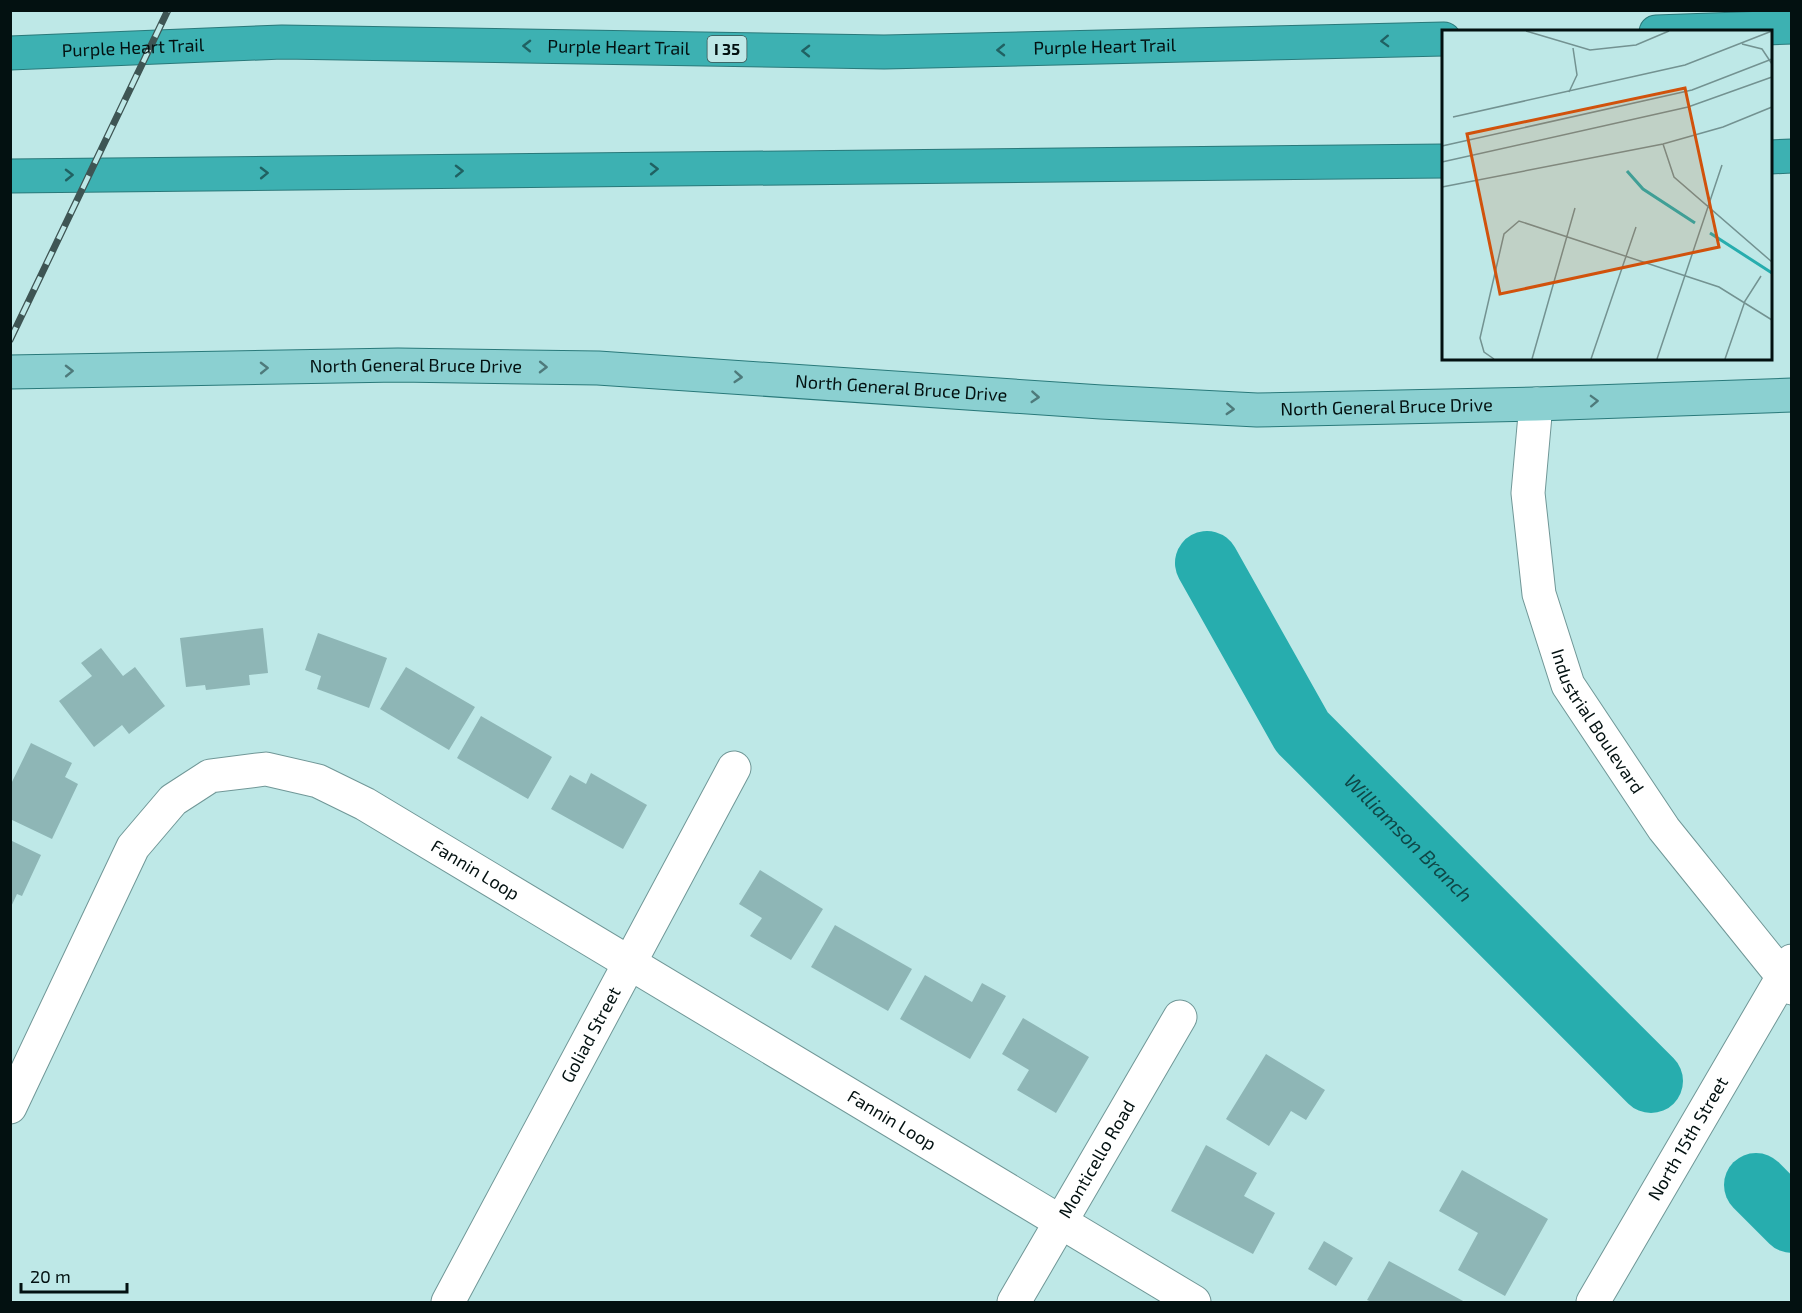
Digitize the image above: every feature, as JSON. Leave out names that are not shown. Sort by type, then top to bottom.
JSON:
[{"type":"highway","points":[[1710,30],[1791,27]]},
{"type":"highway","name":"Purple Heart Trail","points":[[10,53],[282,42],[884,52],[1442,39]]},
{"type":"highway","points":[[1772,157],[1791,156]]},
{"type":"highway","points":[[10,176],[1442,161]]},
{"type":"main road","name":"North General Bruce Drive","points":[[10,372],[398,365],[598,368],[1257,410],[1536,404],[1791,394]]},
{"type":"street","name":"Industrial Boulevard","points":[[1536,404],[1528,493],[1539,594],[1568,685],[1664,829],[1789,975]]},
{"type":"street","name":"Goliad Street","points":[[448,1302],[734,768]]},
{"type":"street","name":"Fannin Loop","points":[[10,1107],[133,847],[173,800],[210,776],[266,769],[318,780],[365,804],[1194,1302]]},
{"type":"street","name":"North 15th Street","points":[[1593,1302],[1789,975]]},
{"type":"street","name":"Monticello Road","points":[[1014,1302],[1180,1017]]},
{"type":"building","points":[[263,628],[268,673],[249,675],[250,685],[206,690],[205,685],[186,687],[180,638]]},
{"type":"building","points":[[318,633],[387,658],[369,708],[317,689],[321,676],[305,670]]},
{"type":"building","points":[[101,648],[123,676],[135,667],[165,706],[129,734],[122,725],[94,747],[59,701],[92,676],[81,663]]},
{"type":"building","points":[[406,667],[475,707],[449,750],[380,709]]},
{"type":"building","points":[[481,716],[552,757],[528,799],[457,758]]},
{"type":"building","points":[[31,743],[72,763],[65,777],[78,784],[52,839],[10,819],[10,786]]},
{"type":"building","points":[[591,773],[647,805],[623,849],[551,809],[570,775],[586,784]]},
{"type":"building","points":[[10,840],[41,855],[22,896],[17,894],[10,909]]},
{"type":"building","points":[[760,870],[823,909],[791,960],[750,936],[762,918],[739,904]]},
{"type":"building","points":[[835,925],[912,969],[888,1011],[811,967]]},
{"type":"building","points":[[925,975],[972,1002],[982,983],[1006,996],[970,1059],[900,1019]]},
{"type":"building","points":[[1023,1018],[1089,1057],[1056,1113],[1017,1090],[1029,1070],[1002,1054]]},
{"type":"building","points":[[1266,1054],[1325,1090],[1306,1120],[1291,1111],[1269,1146],[1226,1119]]},
{"type":"building","points":[[1206,1145],[1257,1173],[1244,1196],[1275,1213],[1253,1254],[1171,1211]]},
{"type":"building","points":[[1462,1170],[1548,1219],[1505,1296],[1458,1270],[1478,1233],[1439,1211]]},
{"type":"building","points":[[1324,1241],[1353,1258],[1336,1286],[1308,1269]]},
{"type":"building","points":[[1389,1261],[1465,1302],[1372,1302],[1367,1300]]},
{"type":"waterway","name":"Williamson Branch","points":[[1207,563],[1302,732],[1651,1081]]},
{"type":"waterway","name":"Williamson Branch","points":[[1756,1185],[1792,1221]]},
{"type":"railway","points":[[10,340],[168,10]]}]
